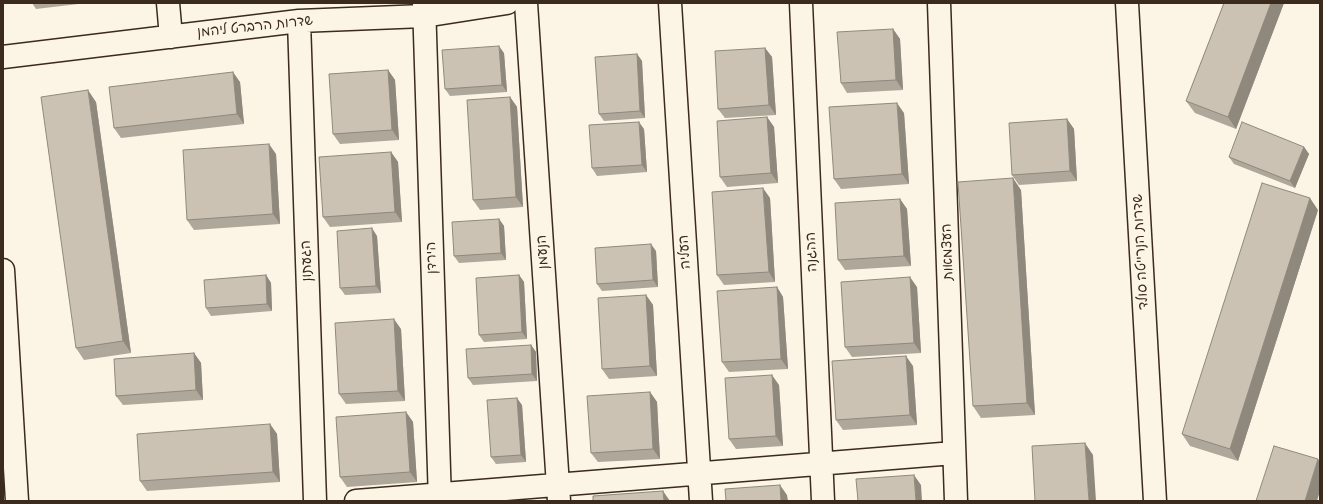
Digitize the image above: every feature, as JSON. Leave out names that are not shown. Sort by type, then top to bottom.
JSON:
[{"type":"street","points":[[168,3],[171,37]]},
{"type":"street","name":"שדרות הרברט ליהמן","points":[[3,57],[299,21],[507,3]]},
{"type":"street","name":"הנעמן","points":[[526,3],[558,493]]},
{"type":"street","name":"העליה","points":[[670,3],[701,501]]},
{"type":"street","name":"ההגנה","points":[[801,3],[820,464],[823,501]]},
{"type":"street","name":"העצמאות","points":[[939,3],[956,501]]},
{"type":"street","name":"שדרות הנרייטה סולד","points":[[1127,3],[1156,501]]},
{"type":"street","name":"הירדן","points":[[424,9],[440,498]]},
{"type":"street","name":"הגעתון","points":[[299,21],[315,501]]},
{"type":"street","points":[[3,270],[17,501]]},
{"type":"street","points":[[356,501],[558,493],[700,474],[954,454]]},
{"type":"building","points":[[1224,3],[1271,3],[1228,117],[1186,101]]},
{"type":"building","points":[[893,29],[896,80],[841,83],[837,32]]},
{"type":"building","points":[[499,46],[502,85],[445,89],[442,50]]},
{"type":"building","points":[[765,48],[769,105],[718,109],[715,51]]},
{"type":"building","points":[[637,54],[640,111],[599,114],[595,57]]},
{"type":"building","points":[[388,70],[392,130],[333,134],[329,74]]},
{"type":"building","points":[[233,72],[237,114],[114,128],[109,87]]},
{"type":"building","points":[[88,90],[123,341],[76,348],[41,97]]},
{"type":"building","points":[[510,97],[516,197],[473,200],[467,100]]},
{"type":"building","points":[[897,103],[902,174],[834,179],[829,107]]},
{"type":"building","points":[[767,117],[771,173],[720,177],[717,121]]},
{"type":"building","points":[[1067,119],[1070,171],[1012,175],[1009,123]]},
{"type":"building","points":[[639,122],[642,165],[592,168],[589,125]]},
{"type":"building","points":[[1242,122],[1304,147],[1290,181],[1229,157]]},
{"type":"building","points":[[269,144],[273,214],[187,220],[183,150]]},
{"type":"building","points":[[391,152],[395,212],[323,217],[319,157]]},
{"type":"building","points":[[1013,178],[1027,403],[973,406],[958,182]]},
{"type":"building","points":[[1262,183],[1310,198],[1230,449],[1182,434]]},
{"type":"building","points":[[763,188],[769,272],[717,275],[712,192]]},
{"type":"building","points":[[900,199],[904,256],[838,260],[835,203]]},
{"type":"building","points":[[499,219],[501,253],[454,256],[452,222]]},
{"type":"building","points":[[372,228],[376,286],[340,288],[337,231]]},
{"type":"building","points":[[651,244],[653,280],[597,284],[595,248]]},
{"type":"building","points":[[266,275],[267,304],[206,308],[204,280]]},
{"type":"building","points":[[519,275],[522,332],[479,335],[476,278]]},
{"type":"building","points":[[910,277],[914,343],[845,347],[841,282]]},
{"type":"building","points":[[777,287],[781,359],[722,362],[717,291]]},
{"type":"building","points":[[646,295],[650,366],[602,369],[598,298]]},
{"type":"building","points":[[394,319],[398,391],[339,394],[335,323]]},
{"type":"building","points":[[531,345],[532,374],[468,378],[466,349]]},
{"type":"building","points":[[194,353],[196,390],[116,396],[114,359]]},
{"type":"building","points":[[906,356],[910,415],[836,420],[832,361]]},
{"type":"building","points":[[772,375],[776,436],[729,439],[725,378]]},
{"type":"building","points":[[650,392],[653,449],[591,453],[587,396]]},
{"type":"building","points":[[517,398],[521,455],[491,457],[487,400]]},
{"type":"building","points":[[406,412],[410,472],[340,477],[336,417]]},
{"type":"building","points":[[270,424],[273,472],[140,481],[137,434]]},
{"type":"building","points":[[1085,443],[1089,501],[1035,501],[1032,446]]},
{"type":"building","points":[[1274,446],[1318,459],[1305,501],[1256,501]]},
{"type":"building","points":[[914,475],[916,501],[858,501],[856,479]]},
{"type":"building","points":[[780,485],[781,501],[726,501],[725,489]]},
{"type":"building","points":[[663,491],[664,501],[593,501],[593,496]]}]
